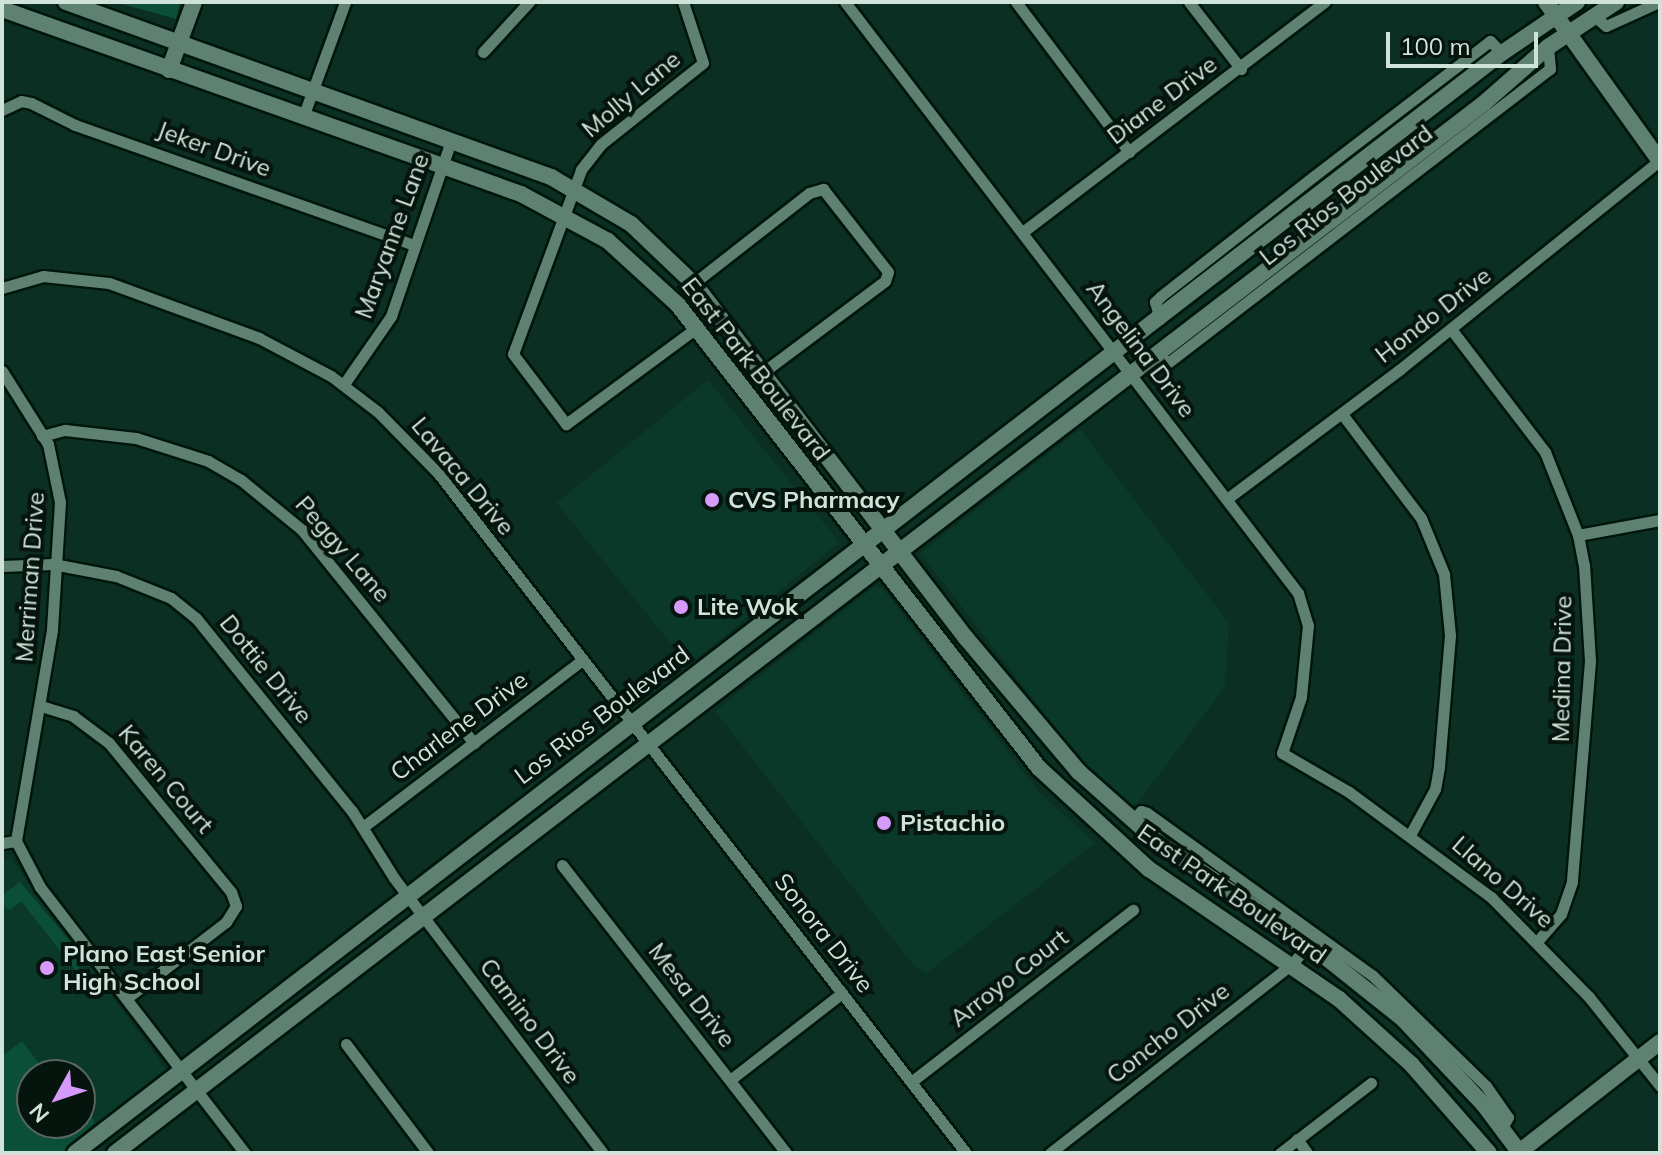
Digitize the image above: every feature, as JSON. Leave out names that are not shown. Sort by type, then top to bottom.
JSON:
[{"type":"main road","name":"East Park Boulevard","points":[[66,2],[572,187],[631,224],[694,283],[1057,750],[1132,821],[1309,944],[1403,1019],[1502,1128],[1519,1153]]},
{"type":"main road","points":[[169,70],[194,2]]},
{"type":"main road","name":"Los Rios Boulevard","points":[[75,1153],[406,895],[1160,319],[1502,53],[1551,9],[1577,2]]},
{"type":"main road","name":"Los Rios Boulevard","points":[[115,1153],[647,741],[1483,104],[1548,47],[1616,2]]},
{"type":"main road","name":"East Park Boulevard","points":[[2,9],[564,213],[633,261],[696,328],[1039,768],[1149,869],[1292,964],[1383,1037],[1489,1153]]},
{"type":"main road","points":[[1551,9],[1660,160]]},
{"type":"main road","points":[[743,388],[762,373]]},
{"type":"main road","points":[[1014,430],[1026,451]]},
{"type":"main road","points":[[728,649],[744,669]]},
{"type":"main road","points":[[1039,768],[1057,750]]},
{"type":"main road","points":[[1519,1153],[1660,1042]]},
{"type":"main road","points":[[106,1153],[113,1138],[108,1126]]},
{"type":"street","points":[[303,117],[345,2]]},
{"type":"street","points":[[483,52],[529,2]]},
{"type":"street","name":"Molly Lane","points":[[683,2],[703,63],[601,144],[572,187],[513,354],[566,424],[696,328]]},
{"type":"street","name":"Angelina Drive","points":[[845,2],[1024,231],[1298,593],[1308,625],[1299,716],[1282,753]]},
{"type":"street","points":[[1016,2],[1129,152]]},
{"type":"street","points":[[1189,2],[1241,69]]},
{"type":"street","name":"Diane Drive","points":[[1024,231],[1241,69],[1325,2]]},
{"type":"street","points":[[1593,15],[1606,26],[1659,2]]},
{"type":"street","name":"Jeker Drive","points":[[2,110],[21,101],[31,103],[75,125],[413,245]]},
{"type":"street","name":"Maryanne Lane","points":[[344,384],[391,316],[451,141]]},
{"type":"street","name":"Hondo Drive","points":[[1228,498],[1451,329],[1660,160]]},
{"type":"street","points":[[694,283],[809,193],[823,189],[888,272],[885,281],[762,373]]},
{"type":"street","name":"Lavaca Drive","points":[[2,288],[43,276],[90,277],[259,338],[344,384],[438,473],[647,741]]},
{"type":"street","name":"Medina Drive","points":[[1451,329],[1545,452],[1578,535],[1590,614],[1590,661],[1572,882],[1561,914],[1537,942]]},
{"type":"street","name":"Merriman Drive","points":[[2,371],[42,436],[57,470],[60,502],[53,564],[52,630],[41,706],[20,797],[16,841]]},
{"type":"street","points":[[1342,414],[1421,518],[1444,574],[1450,635],[1439,767],[1435,789],[1410,835]]},
{"type":"street","name":"Peggy Lane","points":[[42,436],[65,430],[136,438],[208,461],[241,480],[302,530],[474,743]]},
{"type":"street","points":[[1578,535],[1660,520]]},
{"type":"street","name":"Dottie Drive","points":[[2,566],[53,564],[146,588],[171,598],[196,618],[363,827],[421,915]]},
{"type":"street","name":"Charlene Drive","points":[[363,827],[582,660]]},
{"type":"street","name":"Karen Court","points":[[41,706],[73,716],[109,743],[231,892],[236,906],[226,922],[127,998]]},
{"type":"street","name":"Sonora Drive","points":[[647,741],[966,1153]]},
{"type":"street","name":"Llano Drive","points":[[1282,753],[1410,835],[1491,897],[1537,942],[1660,1086]]},
{"type":"street","name":"East Park Boulevard","points":[[1132,821],[1141,811],[1147,813],[1372,975],[1486,1086],[1508,1117],[1502,1128]]},
{"type":"street","points":[[2,843],[16,841],[40,887],[245,1153]]},
{"type":"street","name":"Mesa Drive","points":[[562,865],[786,1153]]},
{"type":"street","name":"Arroyo Court","points":[[911,1082],[1133,910]]},
{"type":"street","name":"Camino Drive","points":[[421,915],[603,1153]]},
{"type":"street","name":"Concho Drive","points":[[1050,1153],[1292,964],[1309,944]]},
{"type":"street","points":[[730,1080],[842,993]]},
{"type":"street","points":[[346,1044],[428,1153]]},
{"type":"street","points":[[1280,1153],[1371,1083]]},
{"type":"street","points":[[1297,1139],[1307,1153]]},
{"type":"shaded area","points":[[115,2],[180,2],[176,19]]},
{"type":"shaded area","points":[[708,380],[840,542],[688,665],[556,503]]},
{"type":"shaded area","points":[[1080,429],[1229,623],[1225,687],[1133,809],[1085,766],[920,553]]},
{"type":"shaded area","points":[[875,586],[882,588],[1039,792],[1095,843],[927,973],[914,966],[715,711]]},
{"type":"shaded area","name":"Plano East Senior High School","points":[[9,856],[167,1071],[96,1126],[96,1059],[16,1059],[16,1139],[80,1139],[62,1153],[2,1153],[2,862]]},
{"type":"shaded area","points":[[20,882],[83,957],[77,972],[21,901],[10,910],[2,905],[2,895]]},
{"type":"shaded area","points":[[22,1041],[36,1059],[16,1059],[16,1139],[77,1139],[62,1153],[2,1153],[2,1056]]},
{"type":"place","name":"CVS Pharmacy","points":[[712,500]]},
{"type":"place","name":"Lite Wok","points":[[681,607]]},
{"type":"place","name":"Pistachio","points":[[884,823]]},
{"type":"place","name":"Plano East Senior High School","points":[[47,968]]}]
